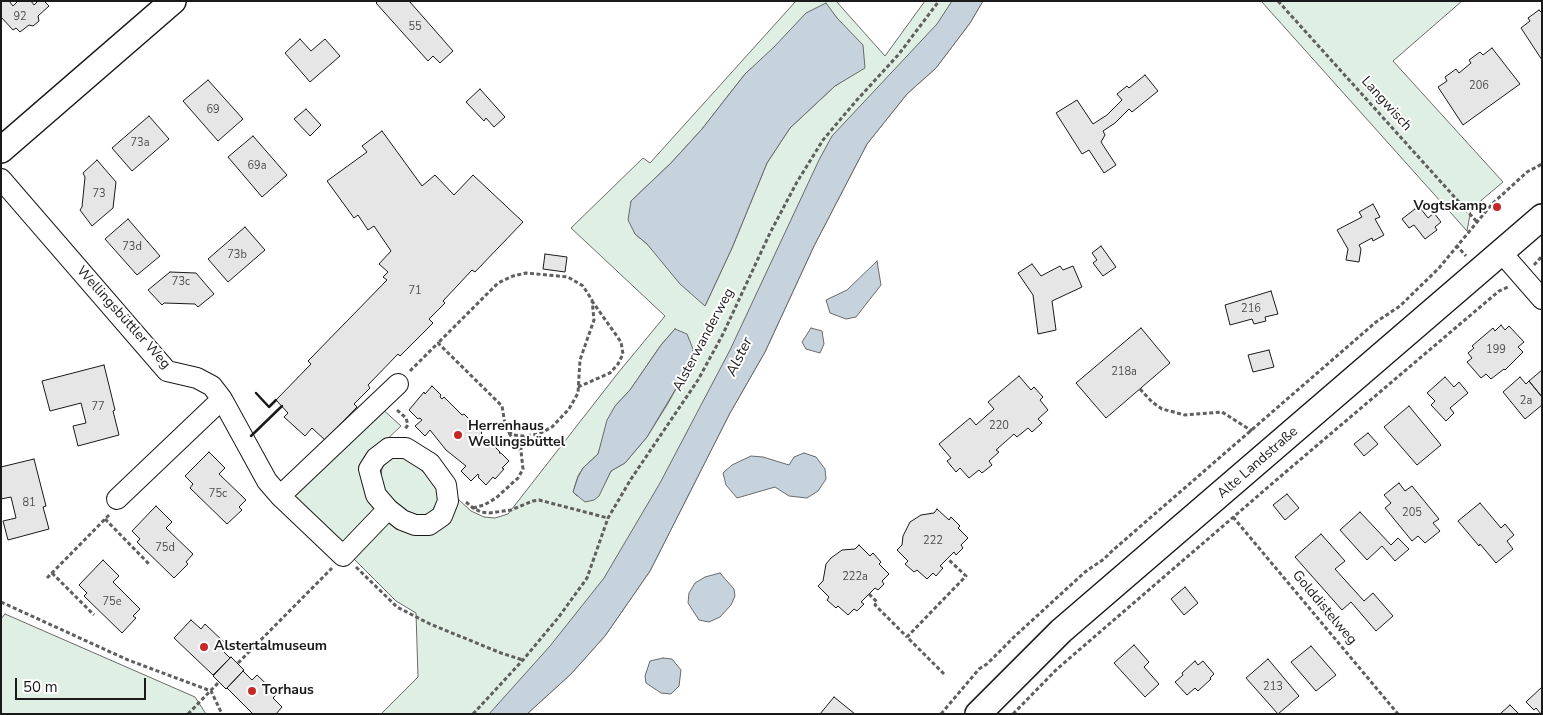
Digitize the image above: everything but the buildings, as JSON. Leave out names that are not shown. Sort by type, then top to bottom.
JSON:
[{"type":"main road","points":[[1,150],[173,1]]},
{"type":"main road","name":"Alte Landstraße","points":[[978,714],[1061,631],[1542,217]]},
{"type":"street","name":"Wellingsbüttler Weg","points":[[1,180],[167,371],[197,378],[212,386],[222,400],[267,481],[280,496],[343,556]]},
{"type":"street","points":[[1501,252],[1542,299]]},
{"type":"street","points":[[280,496],[391,391]]},
{"type":"street","points":[[117,499],[222,400]]},
{"type":"street","points":[[389,448],[406,448],[430,463],[446,484],[448,501],[442,516],[429,525],[415,526],[402,520],[388,509],[376,495],[369,469],[376,458],[389,448]]},
{"type":"street","points":[[343,556],[388,509]]},
{"type":"path","name":"Alsterwanderweg","points":[[473,714],[523,660],[558,618],[587,578],[608,518],[698,380],[723,334],[770,233],[797,182],[823,140],[856,100],[899,54],[939,1]]},
{"type":"path","name":"Langwisch","points":[[1278,1],[1477,222]]},
{"type":"path","points":[[941,714],[979,668],[987,664],[1085,572],[1104,559],[1376,322],[1407,300],[1439,268],[1456,245],[1492,204],[1527,172],[1542,164]]},
{"type":"path","points":[[1456,245],[1464,254]]},
{"type":"path","points":[[414,368],[498,283],[513,276],[526,273],[568,277],[583,286],[621,342],[623,354],[618,364],[610,372],[578,387]]},
{"type":"path","points":[[1013,714],[1057,669],[1233,517],[1499,291],[1513,284]]},
{"type":"path","points":[[1493,286],[1499,291]]},
{"type":"path","points":[[509,432],[524,436],[539,434],[552,427],[569,409],[578,393],[580,360],[594,320],[592,300]]},
{"type":"path","points":[[438,343],[502,406],[505,424],[521,451]]},
{"type":"path","points":[[1140,389],[1152,402],[1162,409],[1185,414],[1222,412],[1252,431]]},
{"type":"path","points":[[391,391],[406,418],[408,426],[397,437],[397,448]]},
{"type":"path","points":[[473,508],[484,505],[496,498],[518,478],[524,464],[521,451],[521,443],[524,436]]},
{"type":"path","points":[[446,484],[473,508],[481,512],[499,512],[540,500],[608,518]]},
{"type":"path","points":[[47,578],[118,507],[117,499]]},
{"type":"path","name":"Golddistelweg","points":[[1233,517],[1398,714]]},
{"type":"path","points":[[105,519],[149,564]]},
{"type":"path","points":[[238,663],[343,556],[397,607],[439,628],[501,654],[523,660]]},
{"type":"path","points":[[907,637],[966,576],[948,558]]},
{"type":"path","points":[[52,573],[94,615]]},
{"type":"path","points":[[869,594],[877,602],[875,605],[944,674]]},
{"type":"path","points":[[1,602],[128,660],[211,691],[222,714]]},
{"type":"path","points":[[188,714],[219,682]]},
{"type":"green space","points":[[796,1],[836,1],[885,56],[925,1],[983,1],[970,23],[936,68],[907,94],[867,144],[814,246],[765,352],[730,413],[650,571],[605,636],[571,674],[527,714],[381,714],[418,677],[416,613],[396,601],[352,557],[389,519],[405,527],[458,499],[471,511],[484,517],[495,518],[508,514],[665,316],[571,228],[643,158],[650,163]],"holes":[[[826,4],[837,18],[849,77],[835,86],[790,128],[767,163],[732,248],[705,306],[647,244],[635,234],[631,201],[671,163],[702,129],[745,74]],[[675,329],[690,364],[667,405],[647,437],[625,463],[611,471],[605,483],[577,496],[573,492],[578,476],[583,468],[598,454],[615,406],[630,390],[661,345]]]},
{"type":"green space","points":[[1261,1],[1462,1],[1393,61],[1503,182],[1471,209],[1467,231]]},
{"type":"green space","points":[[379,406],[401,426],[380,446],[378,507],[340,545],[291,499]]},
{"type":"green space","points":[[401,457],[414,463],[435,483],[438,501],[431,513],[419,516],[404,513],[385,492],[381,480],[382,467],[393,458]]},
{"type":"green space","points":[[5,614],[195,697],[206,714],[1,714],[1,619]]},
{"type":"water","name":"Alster","points":[[952,1],[983,1],[970,23],[936,68],[907,94],[867,144],[814,246],[765,352],[730,413],[650,571],[605,636],[571,674],[527,714],[489,714],[550,646],[604,578],[660,483],[730,350],[832,136],[937,24]]},
{"type":"water","points":[[826,3],[837,18],[863,45],[865,68],[835,86],[790,128],[767,163],[732,248],[705,306],[680,284],[647,244],[635,234],[628,220],[631,201],[671,163],[702,129],[745,74],[806,13]]},
{"type":"water","points":[[877,261],[881,285],[856,317],[846,319],[830,313],[826,300],[847,290]]},
{"type":"water","points":[[811,328],[822,331],[824,344],[820,353],[806,349],[802,342]]},
{"type":"water","points":[[675,329],[687,334],[693,349],[690,365],[647,437],[625,463],[611,471],[599,496],[594,500],[585,502],[573,492],[583,468],[598,454],[607,420],[615,406],[630,390],[661,345]]},
{"type":"water","points":[[804,453],[816,457],[825,469],[826,479],[818,491],[807,498],[789,496],[775,487],[737,498],[726,485],[723,473],[732,465],[751,456],[763,457],[789,465],[794,457]]},
{"type":"water","points":[[720,573],[734,589],[735,596],[731,605],[720,617],[709,622],[699,620],[688,603],[689,593],[695,583],[705,577]]},
{"type":"water","points":[[663,658],[672,659],[681,670],[679,686],[671,694],[661,693],[646,683],[645,676],[650,661]]},
{"type":"wall","points":[[256,393],[269,407],[276,400]]},
{"type":"wall","points":[[251,436],[282,406]]},
{"type":"place","name":"Vogtskamp","points":[[1497,207]]},
{"type":"place","name":"Herrenhaus Wellingsbüttel","points":[[458,435]]},
{"type":"place","name":"Alstertalmuseum","points":[[204,647]]},
{"type":"place","name":"Torhaus","points":[[252,691]]}]
